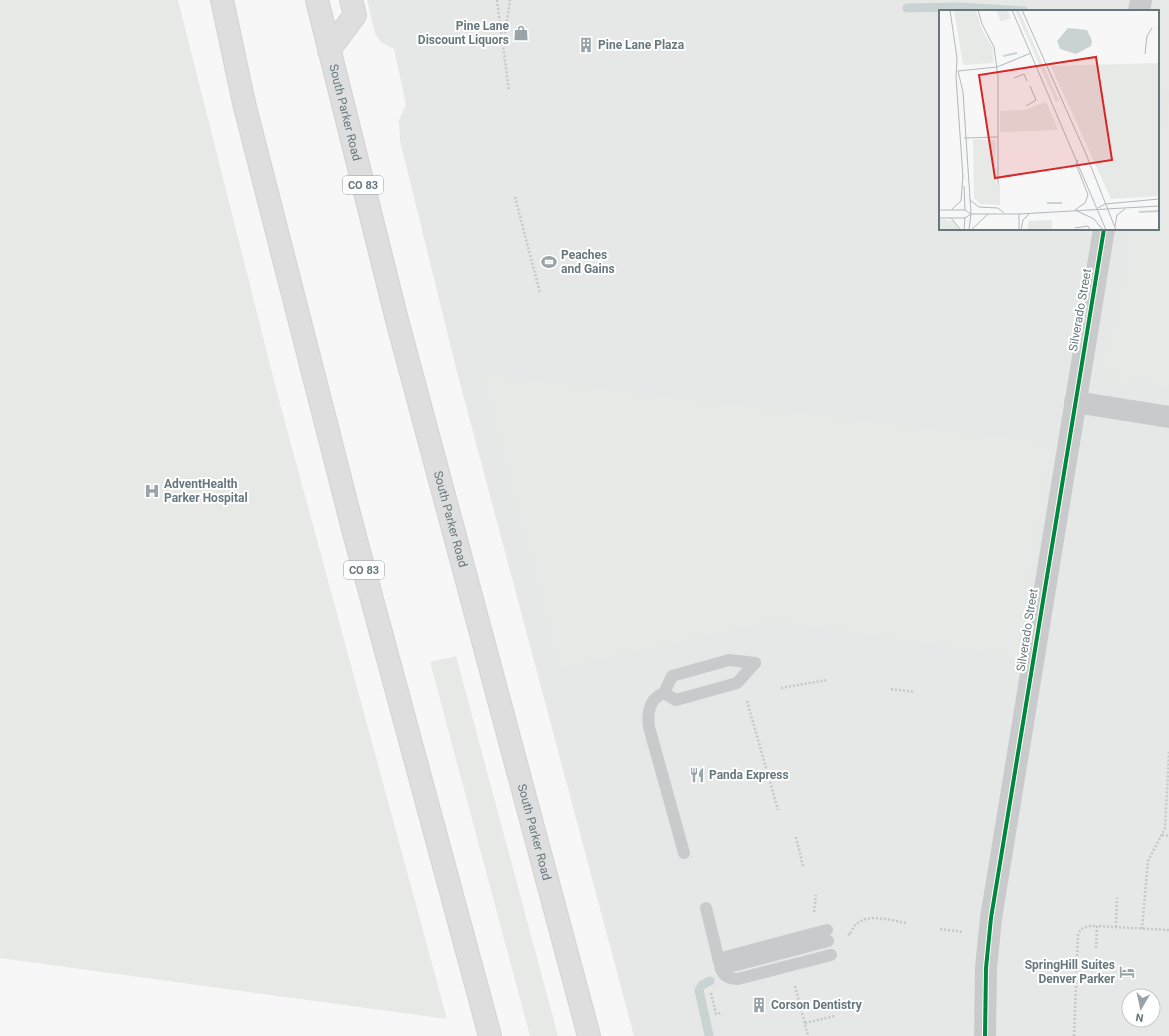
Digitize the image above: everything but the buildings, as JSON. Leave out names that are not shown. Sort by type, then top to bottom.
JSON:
[{"type":"highway","name":"CO 83","points":[[222,0],[244,103],[353,529],[490,1036]]},
{"type":"highway","name":"South Parker Road","points":[[317,0],[397,320],[589,1036]]},
{"type":"highway","points":[[329,50],[355,15],[351,0]]},
{"type":"street","points":[[1140,10],[1141,0]]},
{"type":"street","name":"Silverado Street","points":[[985,1036],[986,968],[991,918],[1104,230]]},
{"type":"street","points":[[1075,402],[1169,417]]},
{"type":"lane","points":[[664,693],[676,700],[737,683],[755,663],[729,660],[672,676],[664,693],[655,697],[651,704],[649,712],[649,727],[684,853]]},
{"type":"lane","points":[[706,908],[720,964],[725,976],[738,978],[831,954]]},
{"type":"lane","points":[[720,964],[828,936]]},
{"type":"path","points":[[497,0],[509,91]]},
{"type":"path","points":[[503,44],[510,0]]},
{"type":"path","points":[[515,197],[540,293]]},
{"type":"path","points":[[781,688],[827,680]]},
{"type":"path","points":[[891,689],[915,692]]},
{"type":"path","points":[[745,696],[778,810]]},
{"type":"path","points":[[1142,929],[1148,861],[1154,846],[1162,835],[1167,812],[1169,752]]},
{"type":"path","points":[[1162,835],[1169,836]]},
{"type":"path","points":[[796,837],[803,866]]},
{"type":"path","points":[[814,913],[816,895]]},
{"type":"path","points":[[1116,927],[1117,898]]},
{"type":"path","points":[[844,934],[850,934],[856,922],[867,918],[907,923]]},
{"type":"path","points":[[1074,1036],[1078,934],[1082,928],[1086,926],[1097,926],[1169,930]]},
{"type":"path","points":[[1096,948],[1097,926]]},
{"type":"path","points":[[940,929],[965,934]]},
{"type":"path","points":[[801,983],[795,985],[808,1036]]},
{"type":"path","points":[[715,992],[711,993],[712,1000],[716,1014],[721,1013]]},
{"type":"path","points":[[805,1023],[835,1016]]},
{"type":"shaded area","name":"AdventHealth Parker Hospital","points":[[0,0],[178,0],[279,400],[447,1019],[0,958]]},
{"type":"shaded area","points":[[367,0],[1169,0],[1169,1036],[634,1036],[457,372],[400,141],[399,120],[406,105],[394,49],[382,43],[375,34]]},
{"type":"shaded area","points":[[1161,0],[1169,0],[1169,91],[1159,85],[1159,11]]},
{"type":"shaded area","points":[[1169,93],[1169,390],[1137,375],[1136,382],[1130,383],[1119,391],[1115,389],[1117,378],[1113,372],[1101,372],[1104,347],[1110,346],[1130,230],[1159,230],[1159,123],[1164,123]]},
{"type":"shaded area","points":[[482,375],[1052,444],[1017,656],[774,620],[558,668]]},
{"type":"shaded area","points":[[456,656],[558,1036],[530,1036],[430,662]]},
{"type":"waterway","points":[[907,8],[959,7],[1008,10]]},
{"type":"waterway","points":[[709,1035],[699,990],[702,985],[710,981]]},
{"type":"cycle path","points":[[985,1036],[986,968],[991,918],[1104,230]]},
{"type":"place","name":"Pine Lane Discount Liquors","points":[[521,33]]},
{"type":"place","name":"Pine Lane Plaza","points":[[586,45]]},
{"type":"place","name":"Peaches and Gains","points":[[549,262]]},
{"type":"place","name":"AdventHealth Parker Hospital","points":[[152,491]]},
{"type":"place","name":"Panda Express","points":[[697,775]]},
{"type":"place","name":"SpringHill Suites Denver Parker","points":[[1127,972]]},
{"type":"place","name":"Corson Dentistry","points":[[759,1005]]}]
